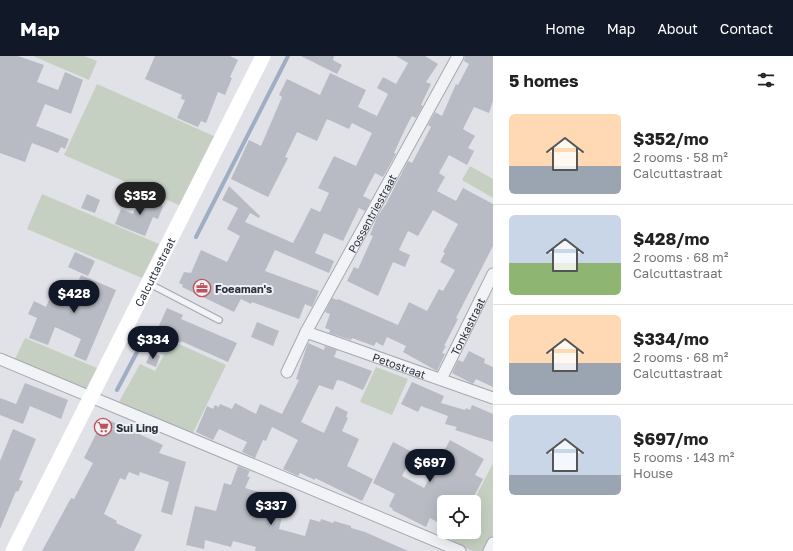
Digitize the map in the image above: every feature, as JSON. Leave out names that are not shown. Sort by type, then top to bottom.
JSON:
[{"type":"street","name":"Calcuttastraat","points":[[13,551],[263,56]]},
{"type":"street","name":"Possentriestraat","points":[[287,372],[306,332],[458,56]]},
{"type":"street","name":"Tonkastraat","points":[[441,379],[493,274]]},
{"type":"street","name":"Petostraat","points":[[306,332],[493,398]]},
{"type":"street","points":[[0,359],[460,551]]},
{"type":"street","points":[[488,551],[493,543]]},
{"type":"lane","points":[[148,283],[219,320]]},
{"type":"green space","points":[[33,56],[84,56],[97,61],[89,80]]},
{"type":"green space","points":[[97,84],[216,137],[181,206],[64,155]]},
{"type":"green space","points":[[470,166],[493,179],[493,198],[462,180]]},
{"type":"green space","points":[[42,194],[159,244],[142,278],[27,229]]},
{"type":"green space","points":[[156,334],[226,365],[192,435],[119,402],[140,364],[155,371],[164,355],[149,347]]},
{"type":"green space","points":[[25,338],[97,368],[91,384],[87,388],[82,388],[14,361]]},
{"type":"green space","points":[[376,367],[408,379],[392,415],[360,402]]},
{"type":"green space","points":[[493,463],[493,537],[485,551],[473,551],[451,542],[453,539],[481,539],[481,495],[477,495]]},
{"type":"building","points":[[0,56],[18,56],[44,65],[37,82],[58,90],[65,72],[83,80],[71,114],[45,104],[36,126],[69,139],[65,149],[61,147],[58,153],[32,143],[25,162],[0,153]]},
{"type":"building","points":[[155,56],[230,56],[238,60],[230,77],[232,78],[225,95],[218,92],[206,123],[201,121],[198,127],[177,118],[185,100],[181,99],[182,95],[145,79]]},
{"type":"building","points":[[301,56],[334,56],[333,60],[342,65],[337,74]]},
{"type":"building","points":[[396,56],[425,56],[438,64],[426,82],[431,84],[421,105],[423,106],[416,118],[412,116],[394,153],[396,154],[383,177],[375,173],[363,196],[371,200],[365,211],[359,208],[343,241],[324,233],[315,253],[334,261],[329,273],[275,250],[265,271],[319,291],[312,307],[305,304],[299,319],[252,302],[251,304],[241,299],[234,312],[182,287],[183,285],[179,283],[184,272],[191,273],[201,250],[227,262],[240,236],[227,229],[238,208],[222,200],[229,186],[260,216],[259,218],[250,213],[245,222],[293,243],[311,208],[320,212],[329,193],[318,188],[334,156],[356,166],[372,133],[352,123],[349,129],[327,119],[317,141],[297,132],[285,157],[288,158],[268,197],[231,179],[249,140],[261,146],[282,97],[279,95],[287,79],[320,95],[330,73],[366,90],[358,107],[377,116],[388,94],[377,88],[383,77],[396,84],[408,63]]},
{"type":"building","points":[[465,56],[493,56],[493,101],[489,113],[474,107],[463,129],[475,136],[468,148],[474,151],[467,165],[449,155],[439,173],[445,177],[437,191],[456,201],[463,188],[493,204],[493,246],[456,318],[458,319],[444,346],[446,346],[442,353],[445,354],[437,371],[403,352],[406,346],[387,337],[383,346],[376,342],[374,346],[352,338],[351,340],[329,333],[330,330],[325,328],[330,314],[325,312],[332,298],[338,299],[398,325],[409,302],[427,311],[439,289],[443,291],[455,270],[440,262],[445,253],[443,252],[458,224],[433,210],[418,236],[408,231],[399,250],[410,255],[405,267],[393,262],[378,296],[347,281],[354,267],[358,269],[373,236],[370,235],[377,217],[386,204],[408,161],[412,163],[431,127],[428,125],[435,112],[442,116],[456,84],[458,85],[469,64],[464,61]]},
{"type":"building","points":[[87,194],[100,200],[95,213],[81,208]]},
{"type":"building","points":[[141,196],[163,206],[158,219],[153,217],[145,236],[115,224],[121,209],[133,214]]},
{"type":"building","points":[[75,252],[95,261],[88,276],[68,267]]},
{"type":"building","points":[[81,275],[116,290],[86,361],[74,356],[81,339],[55,327],[48,345],[29,338],[37,318],[28,314],[34,301],[46,307],[54,289],[72,296]]},
{"type":"building","points":[[167,308],[183,315],[181,319],[237,343],[228,362],[181,341],[181,343],[157,330]]},
{"type":"building","points":[[257,322],[279,331],[273,346],[251,337]]},
{"type":"building","points":[[308,343],[324,350],[325,346],[337,350],[334,357],[372,371],[363,390],[337,380],[333,390],[319,385],[301,422],[324,433],[336,406],[348,412],[346,417],[348,418],[342,431],[359,439],[347,466],[373,479],[362,501],[315,478],[315,480],[300,473],[298,476],[283,469],[298,440],[272,427],[266,441],[263,440],[255,458],[242,452],[247,442],[219,429],[213,440],[196,432],[207,406],[213,409],[215,405],[219,407],[220,404],[232,409],[235,403],[256,414],[260,404],[282,414],[299,380],[296,379]]},
{"type":"building","points":[[469,351],[485,359],[484,363],[493,367],[493,387],[476,379],[473,384],[452,373],[458,360],[463,362]]},
{"type":"building","points":[[151,352],[160,356],[156,367],[146,363]]},
{"type":"building","points":[[412,382],[444,396],[441,403],[465,410],[466,408],[470,410],[472,405],[493,414],[493,442],[455,430],[457,427],[445,424],[448,416],[421,406],[418,412],[401,404]]},
{"type":"building","points":[[25,383],[68,400],[61,419],[30,406],[23,424],[0,415],[0,398],[16,404]]},
{"type":"building","points":[[104,418],[163,445],[159,453],[186,462],[172,515],[161,512],[169,482],[140,472],[139,476],[129,472],[125,480],[120,478],[104,514],[117,521],[116,523],[142,535],[134,551],[42,551],[71,498],[74,499],[93,463],[84,458]]},
{"type":"building","points":[[13,429],[36,439],[19,480],[23,481],[18,492],[16,491],[0,529],[0,461]]},
{"type":"building","points":[[450,440],[484,459],[475,475],[483,479],[475,495],[437,495],[437,522],[430,518],[426,527],[392,510],[393,509],[389,506],[395,494],[373,483],[393,442],[414,453],[402,476],[424,488]]},
{"type":"building","points":[[238,466],[250,471],[247,476],[250,477],[245,488],[266,494],[264,500],[285,505],[279,529],[305,536],[310,519],[320,522],[321,519],[333,523],[334,521],[351,526],[351,528],[365,532],[408,551],[255,551],[256,547],[233,541],[231,547],[205,540],[204,549],[186,545],[195,506],[216,511],[224,483],[231,485]]},
{"type":"waterway","points":[[196,237],[288,56]]},
{"type":"waterway","points":[[117,390],[147,333]]},
{"type":"place","name":"Foeaman's","points":[[202,288]]},
{"type":"place","name":"Sui Ling","points":[[103,427]]}]
